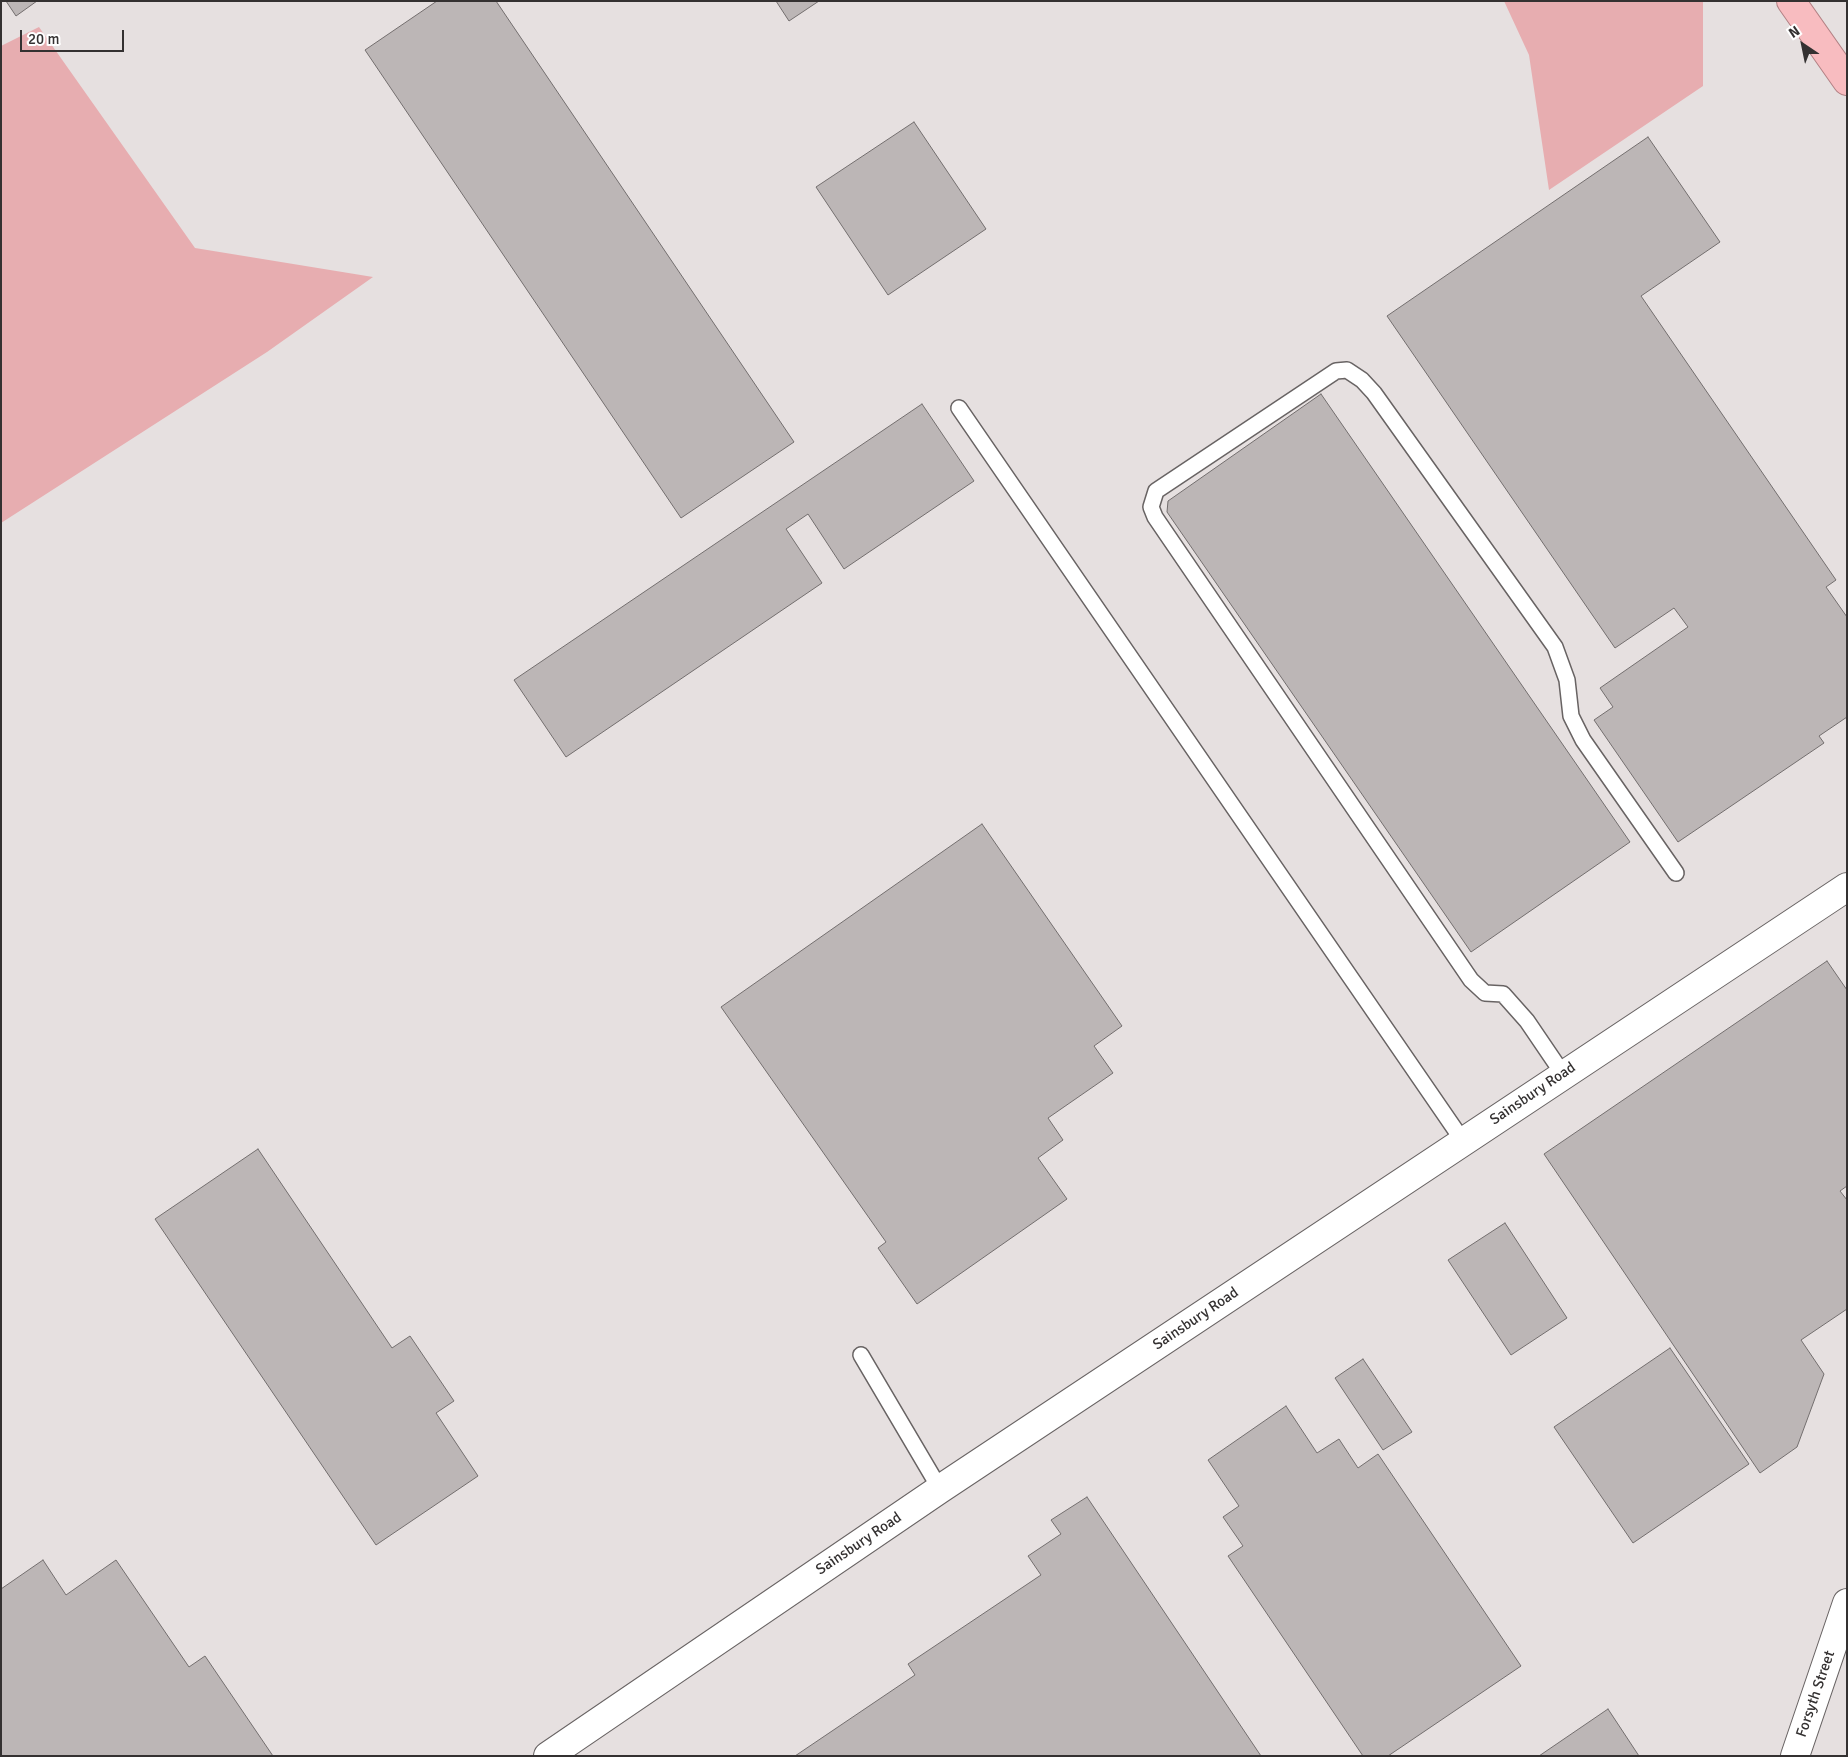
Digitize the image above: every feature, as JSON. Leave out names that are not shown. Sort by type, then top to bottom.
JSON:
[{"type":"highway","points":[[1791,1],[1847,81]]},
{"type":"street","name":"Sainsbury Road","points":[[548,1756],[940,1489],[1847,887]]},
{"type":"street","name":"Forsyth Street","points":[[1795,1756],[1847,1603]]},
{"type":"lane","points":[[1563,1074],[1527,1021],[1503,994],[1485,993],[1471,980],[1155,517],[1150,508],[1156,491],[1336,371],[1347,370],[1362,380],[1374,393],[1555,647],[1567,680],[1571,716],[1583,740],[1676,873]]},
{"type":"lane","points":[[959,408],[1463,1141]]},
{"type":"lane","points":[[861,1355],[940,1489]]},
{"type":"shaded area","points":[[1504,1],[1703,1],[1703,86],[1549,190],[1529,55]]},
{"type":"shaded area","points":[[39,27],[195,248],[373,277],[267,352],[1,523],[1,46]]},
{"type":"building","points":[[6,1],[37,1],[16,16]]},
{"type":"building","points":[[437,1],[496,1],[794,442],[681,518],[365,50]]},
{"type":"building","points":[[776,1],[819,1],[789,21]]},
{"type":"building","points":[[914,122],[986,229],[888,295],[816,187]]},
{"type":"building","points":[[1648,137],[1720,242],[1641,296],[1836,580],[1826,587],[1847,617],[1847,717],[1819,736],[1824,743],[1678,842],[1594,720],[1613,707],[1600,688],[1688,627],[1674,608],[1615,648],[1387,316]]},
{"type":"building","points":[[1321,394],[1630,842],[1471,952],[1167,512],[1168,501]]},
{"type":"building","points":[[922,404],[974,481],[844,569],[808,514],[786,529],[822,583],[566,757],[514,680]]},
{"type":"building","points":[[982,824],[1122,1026],[1094,1046],[1113,1073],[1048,1118],[1063,1140],[1038,1158],[1067,1199],[917,1304],[878,1248],[886,1242],[721,1007]]},
{"type":"building","points":[[1827,961],[1847,990],[1847,1186],[1840,1191],[1847,1200],[1847,1309],[1801,1340],[1824,1374],[1797,1447],[1760,1473],[1544,1154]]},
{"type":"building","points":[[258,1149],[392,1348],[410,1336],[454,1401],[436,1413],[478,1476],[376,1545],[155,1219]]},
{"type":"building","points":[[1505,1223],[1567,1318],[1511,1355],[1448,1260]]},
{"type":"building","points":[[1670,1348],[1749,1464],[1633,1543],[1554,1427]]},
{"type":"building","points":[[1363,1359],[1412,1432],[1383,1450],[1335,1378]]},
{"type":"building","points":[[1286,1406],[1317,1453],[1339,1439],[1358,1468],[1378,1454],[1521,1666],[1388,1756],[1363,1756],[1228,1556],[1243,1546],[1223,1517],[1239,1506],[1208,1460]]},
{"type":"building","points":[[1087,1497],[1261,1756],[795,1756],[915,1675],[908,1664],[1041,1575],[1028,1556],[1061,1534],[1051,1520]]},
{"type":"building","points":[[43,1560],[66,1595],[116,1560],[189,1667],[205,1656],[273,1756],[1,1756],[1,1589]]},
{"type":"building","points":[[1608,1709],[1639,1756],[1539,1756]]}]
